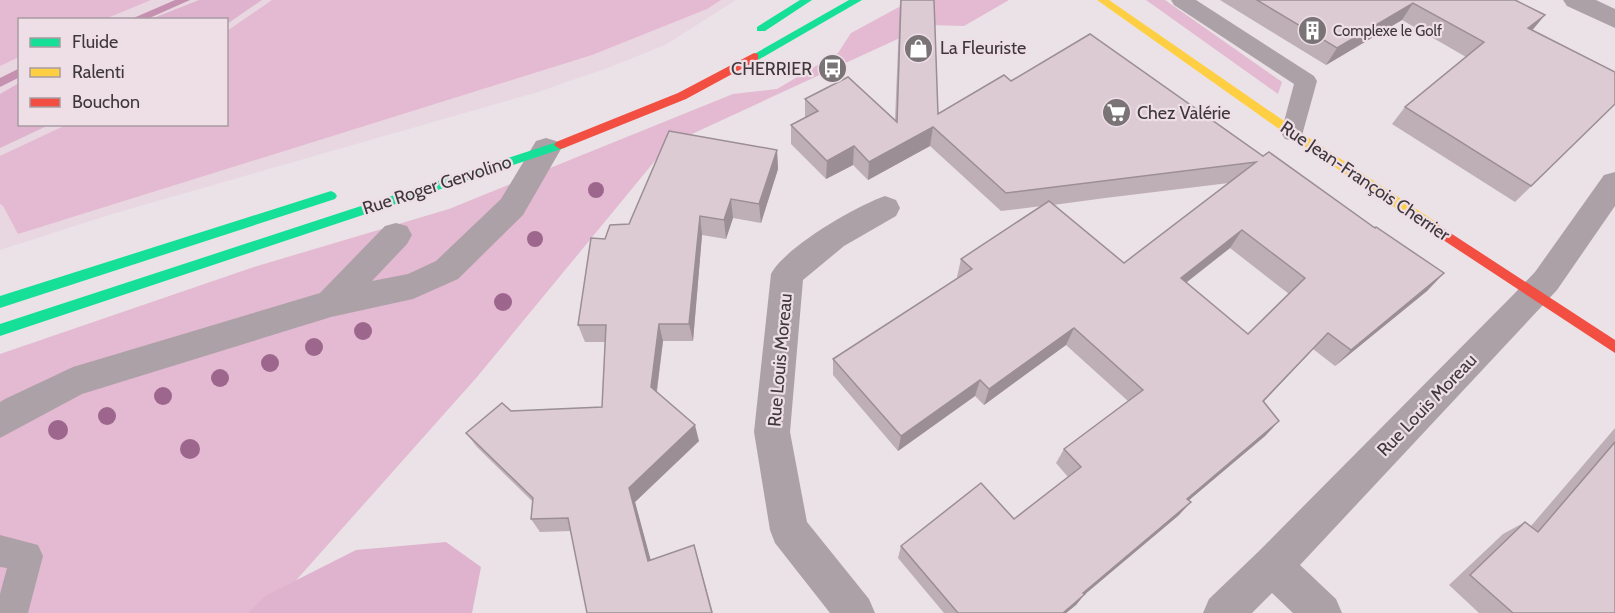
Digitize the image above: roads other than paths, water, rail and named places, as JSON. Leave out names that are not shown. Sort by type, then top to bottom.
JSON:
[{"type":"main road","points":[[750,36],[807,0]]},
{"type":"main road","name":"Rue Roger Gervolino","points":[[0,330],[546,149],[682,96],[857,0]]},
{"type":"main road","name":"Rue Jean-François Cherrier","points":[[1102,0],[1119,10]]},
{"type":"main road","name":"Rue Jean-François Cherrier","points":[[1107,0],[1293,133],[1615,347]]},
{"type":"main road","name":"Rue Roger Gervolino","points":[[0,302],[345,192]]},
{"type":"street","points":[[1576,0],[1615,20]]},
{"type":"street","points":[[0,422],[18,410],[73,382],[332,303],[413,286],[447,270],[512,207],[546,149]]},
{"type":"street","name":"Rue Louis Moreau","points":[[1222,613],[1272,566],[1535,294],[1615,183]]},
{"type":"street","name":"Rue Louis Moreau","points":[[855,613],[789,530],[772,432],[787,274],[833,237],[885,208]]},
{"type":"street","points":[[332,303],[396,236]]},
{"type":"street","points":[[1272,566],[1322,613]]},
{"type":"lane","points":[[1180,0],[1306,81],[1293,133]]},
{"type":"lane","points":[[0,551],[27,556],[11,613]]},
{"type":"waterway","points":[[139,18],[185,0]]},
{"type":"waterway","points":[[0,83],[18,73]]},
{"type":"place","name":"Complexe le Golf","points":[[1312,31]]},
{"type":"place","name":"La Fleuriste","points":[[919,48]]},
{"type":"place","name":"CHERRIER","points":[[833,69]]},
{"type":"place","name":"Chez Valérie","points":[[1116,113]]}]
